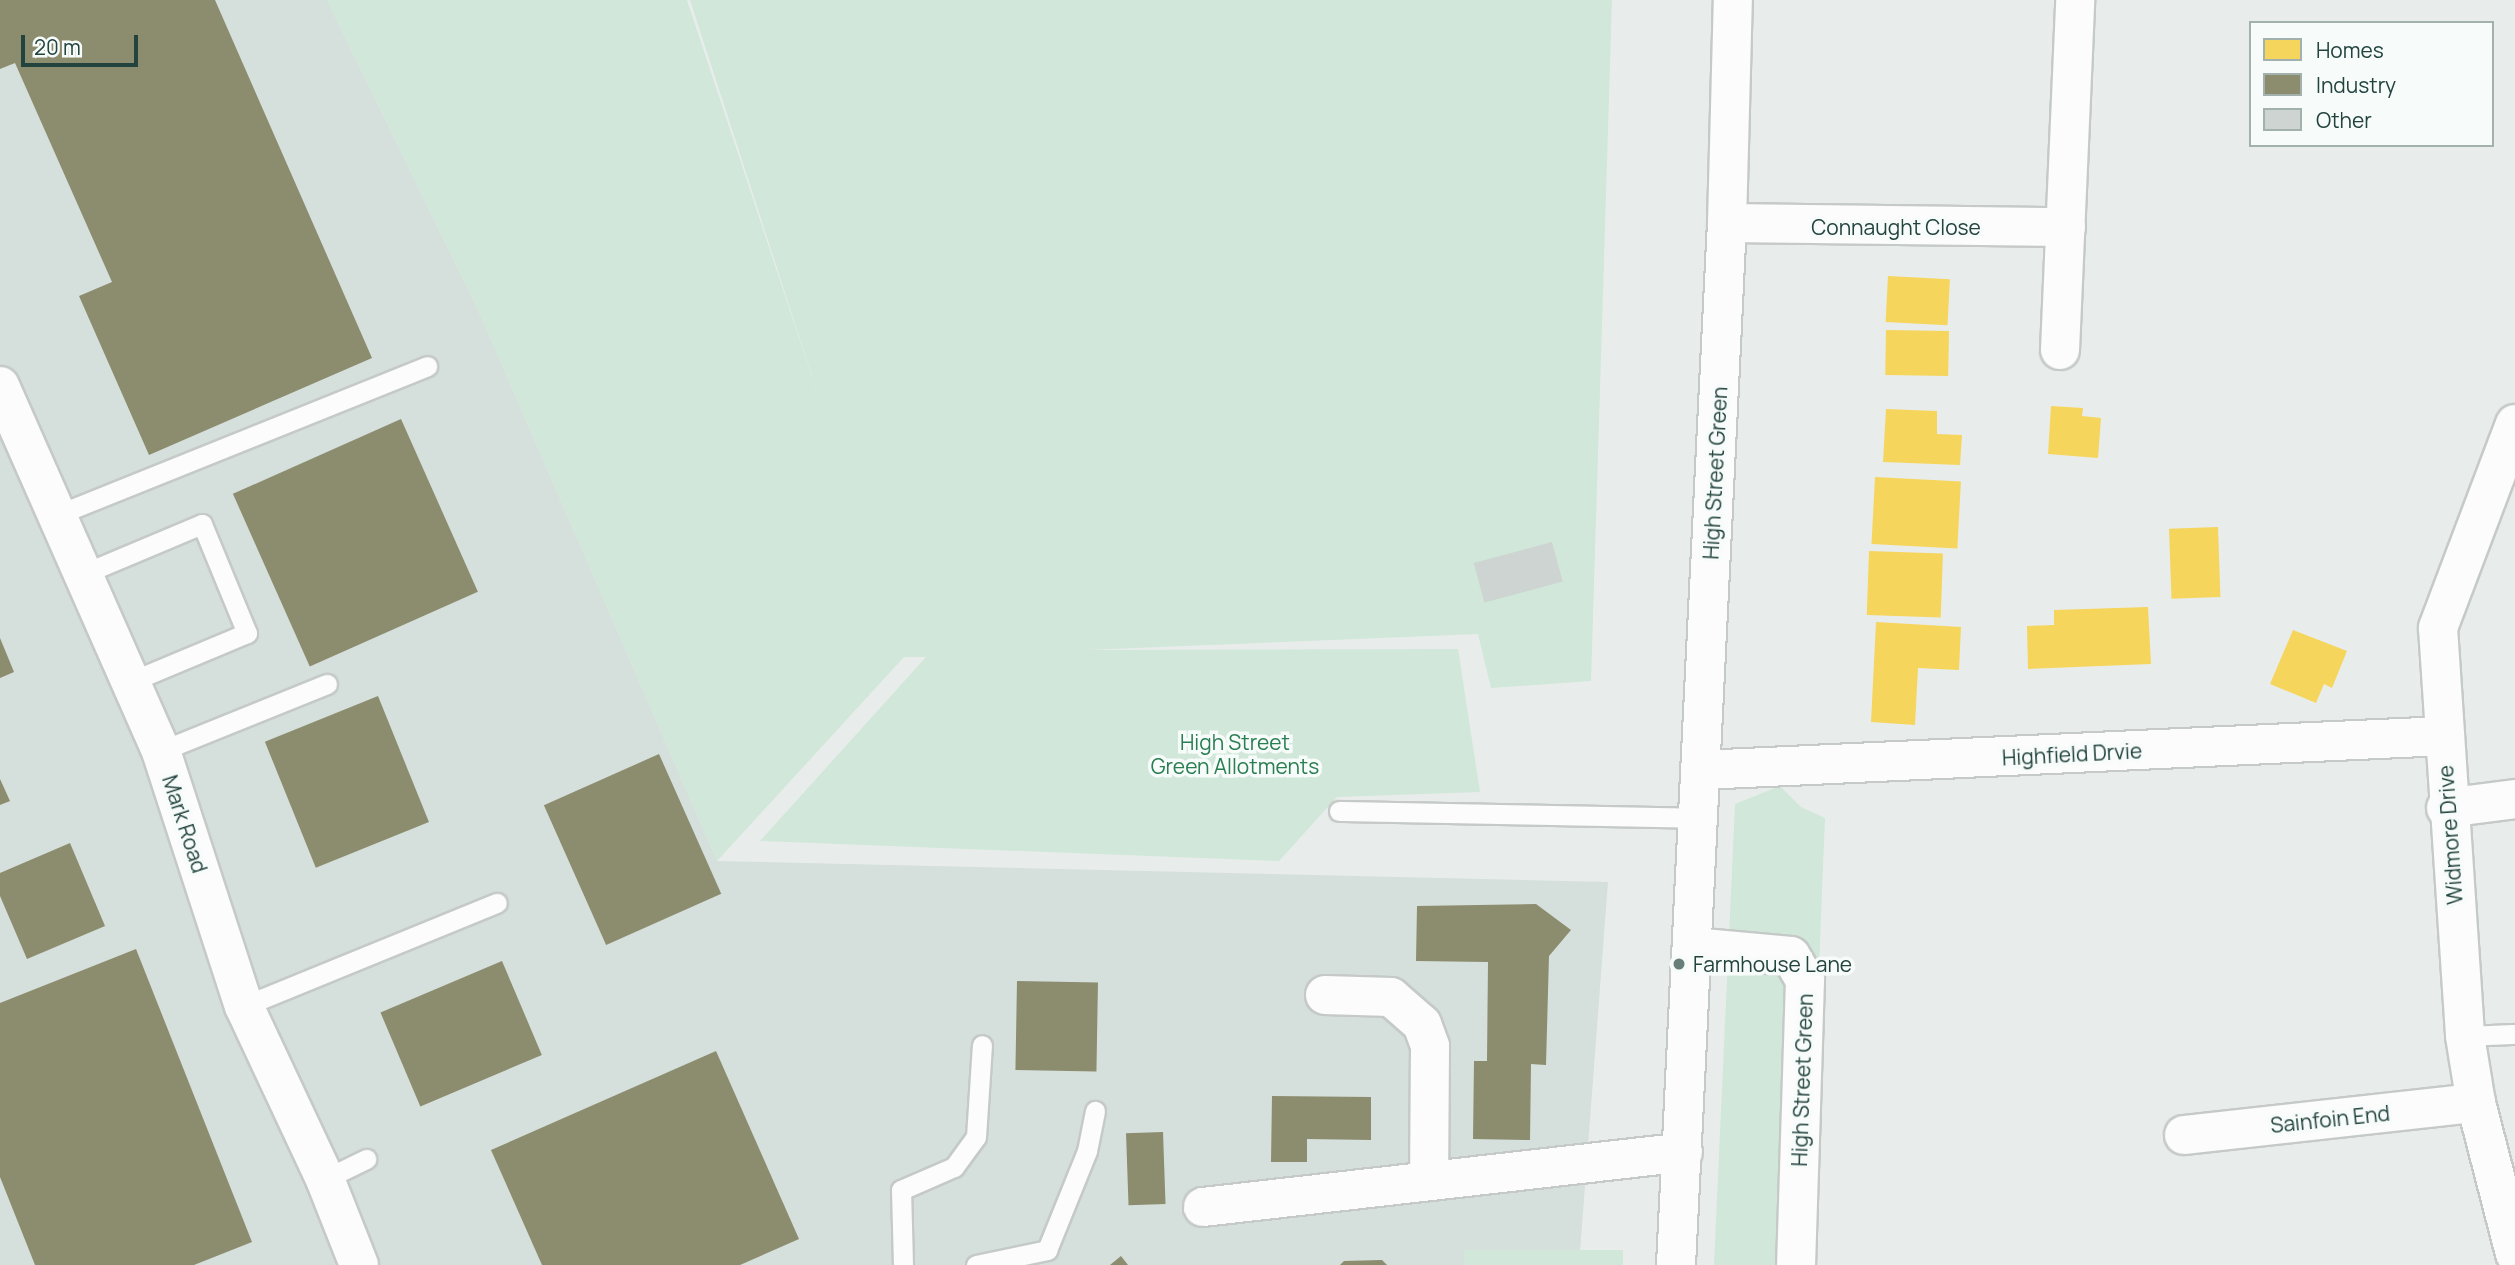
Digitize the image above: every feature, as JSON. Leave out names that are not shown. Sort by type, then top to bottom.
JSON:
[{"type":"street","name":"High Street Green","points":[[1676,1265],[1727,223],[1733,0]]},
{"type":"street","points":[[2060,350],[2075,0]]},
{"type":"street","name":"Connaught Close","points":[[1727,223],[2066,227]]},
{"type":"street","name":"Mark Road","points":[[0,386],[161,751],[244,1006],[325,1179],[359,1265]]},
{"type":"street","name":"Widmore Drive","points":[[2515,424],[2438,628],[2446,808],[2465,1037],[2476,1103],[2515,1254]]},
{"type":"street","name":"Highfield Drvie","points":[[1701,770],[2443,736]]},
{"type":"street","points":[[2446,808],[2515,799]]},
{"type":"street","name":"High Street Green","points":[[1692,947],[1791,956],[1805,980],[1796,1265]]},
{"type":"street","points":[[1325,995],[1391,997],[1422,1024],[1430,1046],[1429,1181]]},
{"type":"street","name":"Sainfoin End","points":[[2183,1135],[2476,1103]]},
{"type":"street","points":[[1203,1207],[1683,1152]]},
{"type":"lane","points":[[57,515],[426,366]]},
{"type":"lane","points":[[83,574],[202,524],[247,633],[131,682]]},
{"type":"lane","points":[[161,751],[327,684]]},
{"type":"lane","points":[[1339,811],[1699,818]]},
{"type":"lane","points":[[244,1006],[497,902]]},
{"type":"lane","points":[[2465,1037],[2515,1034]]},
{"type":"lane","points":[[903,1265],[901,1190],[954,1167],[976,1137],[982,1045]]},
{"type":"lane","points":[[976,1265],[1047,1250],[1087,1151],[1096,1111]]},
{"type":"lane","points":[[325,1179],[366,1159]]},
{"type":"shaded area","points":[[0,0],[327,0],[479,312],[717,861],[1608,882],[1579,1265],[0,1265]]},
{"type":"green space","name":"High Street Green Allotments","points":[[327,0],[687,0],[824,413],[690,0],[1612,0],[1591,681],[1491,688],[1478,634],[1086,650],[1458,649],[1480,792],[1337,797],[1279,861],[760,841],[926,657],[904,657],[717,861],[479,312]]},
{"type":"green space","points":[[1780,786],[1801,807],[1825,818],[1807,1265],[1714,1265],[1735,804]]},
{"type":"green space","points":[[1464,1250],[1623,1250],[1623,1265],[1464,1265]]},
{"type":"building: Homes","points":[[1888,276],[1950,279],[1948,325],[1886,322]]},
{"type":"building: Homes","points":[[1886,330],[1949,331],[1948,376],[1885,375]]},
{"type":"building: Homes","points":[[2051,406],[2083,408],[2082,416],[2101,418],[2098,458],[2048,454]]},
{"type":"building: Homes","points":[[1886,409],[1937,411],[1937,434],[1962,435],[1960,465],[1883,462]]},
{"type":"building: Homes","points":[[1875,477],[1961,482],[1957,548],[1871,544]]},
{"type":"building: Homes","points":[[2218,527],[2220,597],[2171,599],[2169,529]]},
{"type":"building: Homes","points":[[1869,551],[1943,554],[1941,618],[1867,615]]},
{"type":"building: Homes","points":[[2148,607],[2151,664],[2028,669],[2027,626],[2054,625],[2054,610]]},
{"type":"building: Homes","points":[[1876,622],[1961,627],[1959,670],[1918,668],[1915,725],[1871,722]]},
{"type":"building: Homes","points":[[2293,630],[2347,651],[2332,688],[2324,684],[2316,703],[2270,684]]},
{"type":"building: Industry","points":[[0,0],[215,0],[372,358],[149,455],[79,296],[112,282],[15,63],[0,69]]},
{"type":"building: Industry","points":[[401,419],[478,592],[310,666],[233,494]]},
{"type":"building: Industry","points":[[0,638],[14,672],[0,678]]},
{"type":"building: Industry","points":[[378,696],[429,822],[316,868],[265,742]]},
{"type":"building: Industry","points":[[659,754],[721,894],[606,945],[544,805]]},
{"type":"building: Industry","points":[[0,779],[10,801],[0,805]]},
{"type":"building: Industry","points":[[70,843],[105,926],[27,959],[0,896],[0,873]]},
{"type":"building: Industry","points":[[1536,904],[1571,930],[1549,956],[1546,1065],[1531,1064],[1530,1140],[1473,1139],[1474,1061],[1487,1061],[1488,962],[1416,961],[1417,906]]},
{"type":"building: Industry","points":[[136,949],[252,1242],[194,1265],[35,1265],[0,1177],[0,1003]]},
{"type":"building: Industry","points":[[502,961],[542,1055],[420,1106],[380,1013]]},
{"type":"building: Industry","points":[[1017,981],[1098,982],[1096,1071],[1015,1070]]},
{"type":"building: Industry","points":[[716,1051],[799,1239],[740,1265],[542,1265],[491,1150]]},
{"type":"building: Industry","points":[[1272,1096],[1371,1097],[1371,1140],[1307,1139],[1307,1162],[1271,1162]]},
{"type":"building: Industry","points":[[1163,1132],[1166,1204],[1129,1205],[1126,1133]]},
{"type":"building: Industry","points":[[1121,1256],[1128,1265],[1110,1265]]},
{"type":"building: Industry","points":[[1382,1260],[1387,1265],[1340,1265],[1344,1261]]},
{"type":"building: Other","points":[[1552,542],[1563,582],[1484,603],[1474,563]]},
{"type":"place","name":"Farmhouse Lane","points":[[1679,964]]}]
